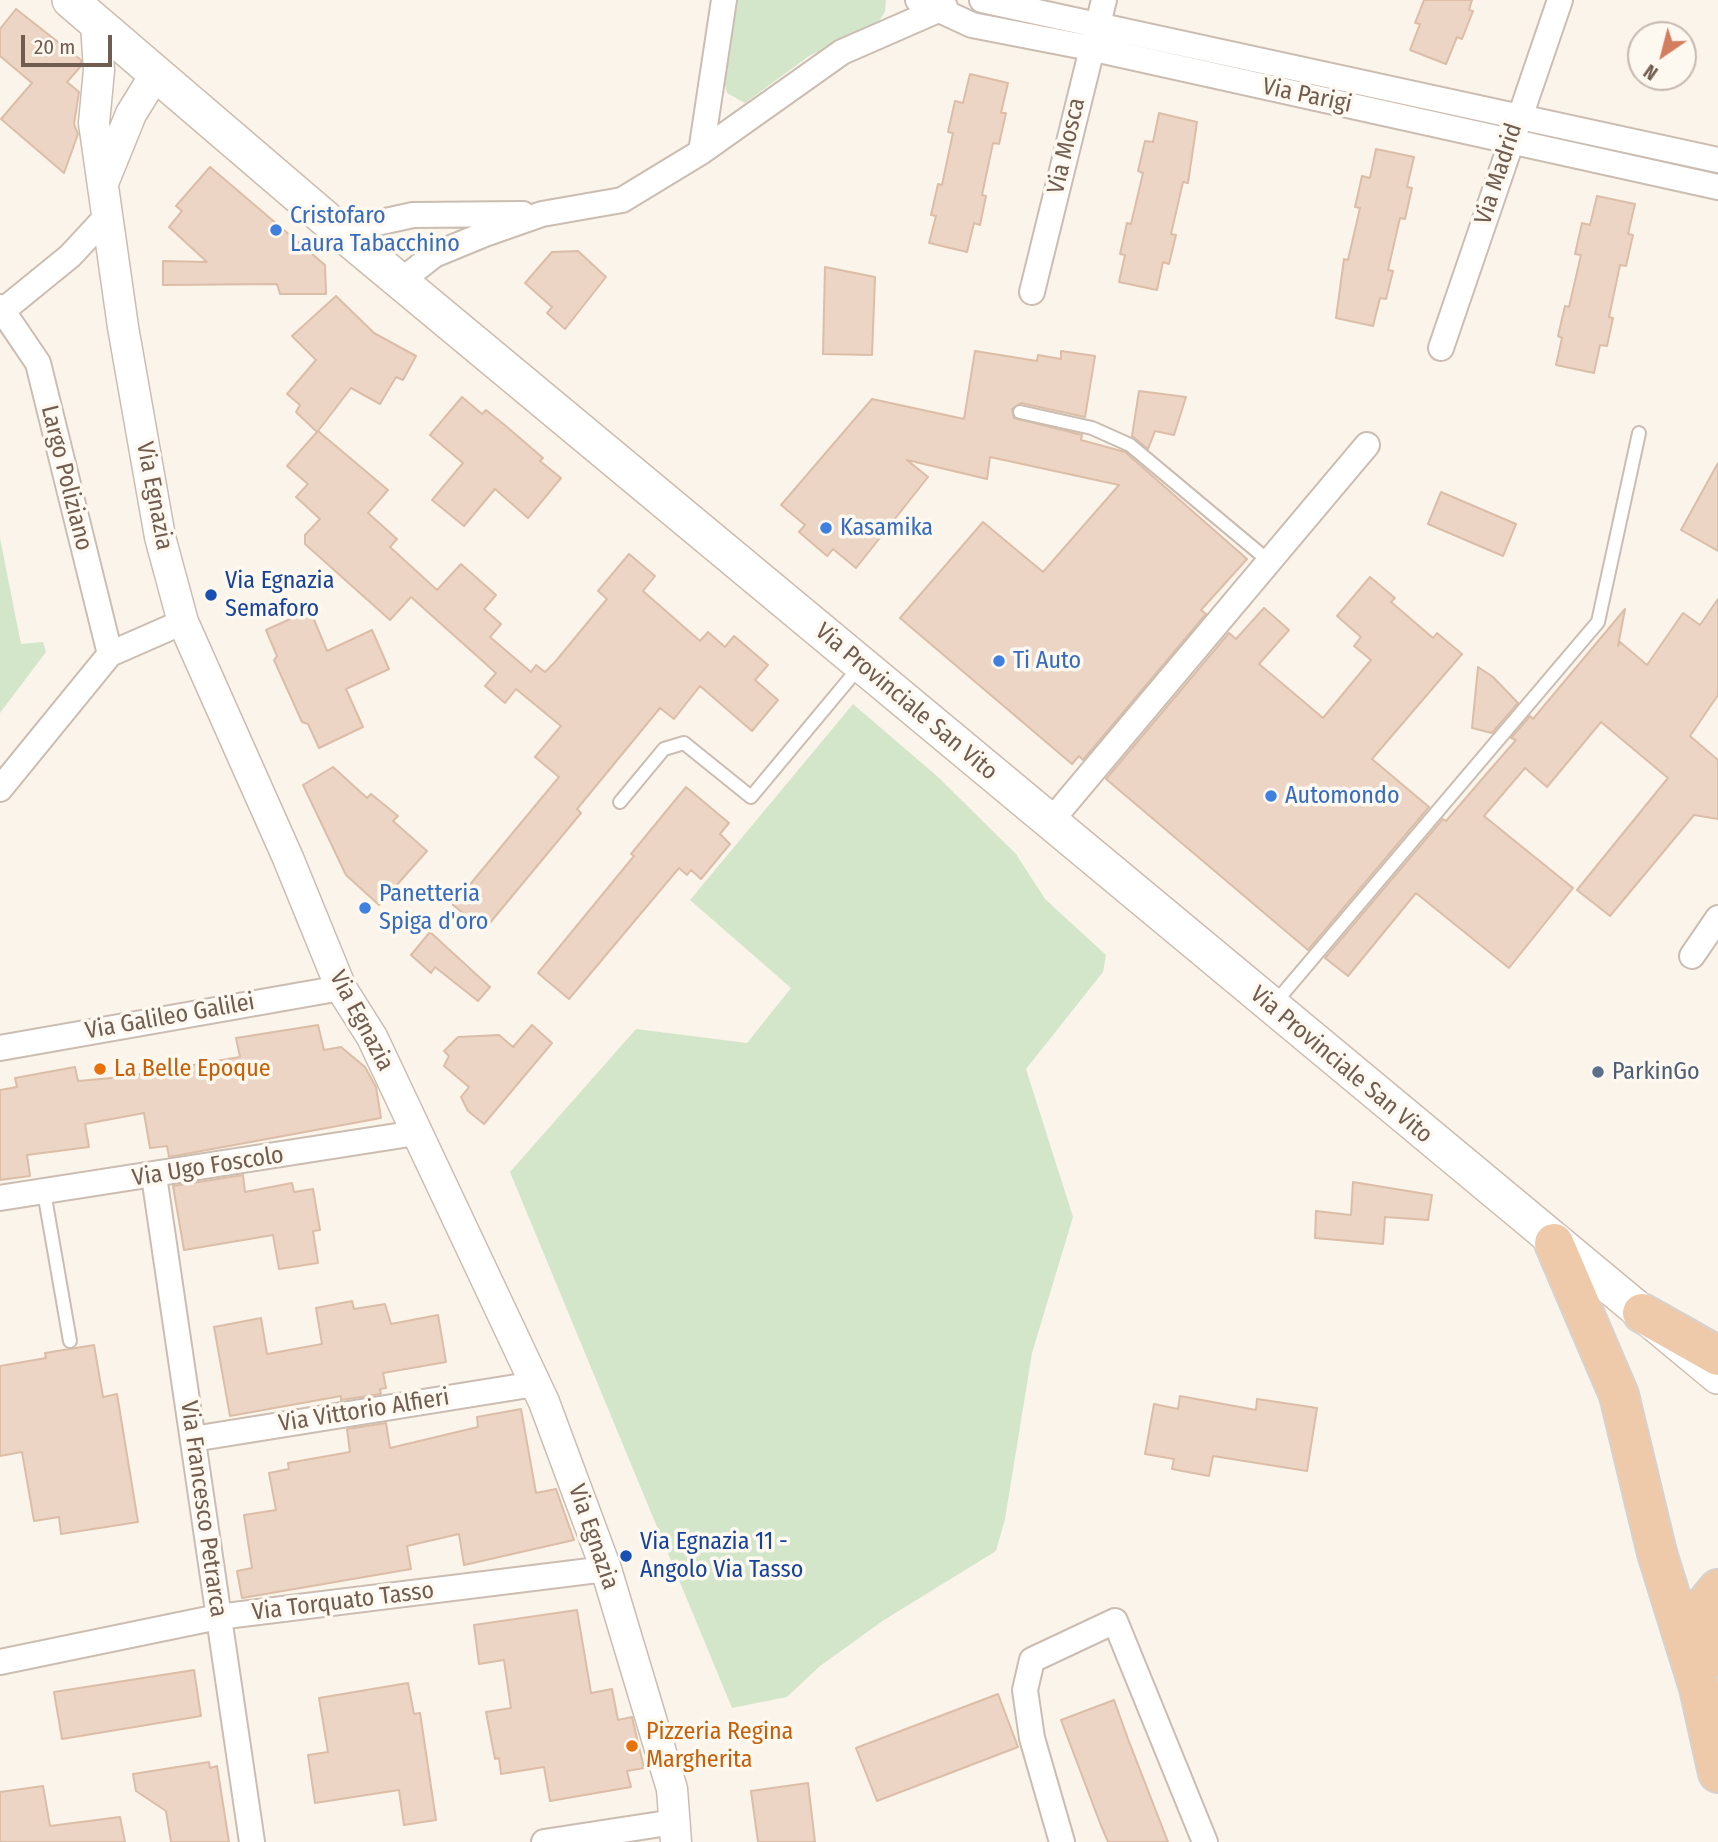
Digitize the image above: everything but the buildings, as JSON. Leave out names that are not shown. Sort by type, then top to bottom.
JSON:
[{"type":"highway","points":[[1554,1242],[1619,1395],[1657,1553],[1699,1688],[1718,1773]]},
{"type":"highway","points":[[1642,1313],[1718,1356]]},
{"type":"highway","points":[[1699,1688],[1704,1605],[1718,1589]]},
{"type":"main road","name":"Via Provinciale San Vito","points":[[69,0],[93,12],[155,75],[348,238],[1718,1376]]},
{"type":"street","points":[[701,152],[724,0]]},
{"type":"street","points":[[348,238],[372,224],[413,215],[542,214],[622,200],[701,152],[842,52],[927,4],[973,0]]},
{"type":"street","name":"Via Parigi","points":[[982,0],[1093,37],[1514,129],[1718,187]]},
{"type":"street","name":"Via Mosca","points":[[1032,292],[1104,0]]},
{"type":"street","name":"Via Madrid","points":[[1441,348],[1560,0]]},
{"type":"street","name":"Via Parigi","points":[[927,4],[972,25],[1093,37]]},
{"type":"street","name":"Via Egnazia","points":[[93,12],[99,70],[94,123],[123,327],[160,537],[183,622],[288,858],[341,988],[372,1037],[535,1384],[606,1569],[672,1789],[675,1832]]},
{"type":"street","points":[[102,183],[131,114],[155,75]]},
{"type":"street","name":"Via Parigi","points":[[1514,129],[1718,160]]},
{"type":"street","points":[[1,310],[70,256],[109,214]]},
{"type":"street","points":[[401,281],[434,255],[542,214]]},
{"type":"street","name":"Largo Poliziano","points":[[1,310],[38,363],[110,654]]},
{"type":"street","points":[[1050,822],[1367,445]]},
{"type":"street","points":[[0,789],[110,654],[183,622]]},
{"type":"street","points":[[1692,956],[1718,918]]},
{"type":"street","name":"Via Galileo Galilei","points":[[0,1048],[341,988]]},
{"type":"street","name":"Via Ugo Foscolo","points":[[0,1198],[154,1176],[416,1132]]},
{"type":"street","name":"Via Francesco Petrarca","points":[[154,1176],[252,1842]]},
{"type":"street","name":"Via Vittorio Alfieri","points":[[193,1439],[535,1384]]},
{"type":"street","name":"Via Torquato Tasso","points":[[0,1662],[219,1617],[606,1569]]},
{"type":"street","points":[[1062,1842],[1032,1738],[1025,1690],[1032,1660],[1115,1620],[1205,1842]]},
{"type":"street","points":[[544,1842],[675,1832]]},
{"type":"lane","points":[[1020,412],[1092,428],[1130,445],[1270,562]]},
{"type":"lane","points":[[1272,1007],[1598,622],[1639,433]]},
{"type":"lane","points":[[620,802],[664,748],[684,743],[751,797],[861,665]]},
{"type":"lane","points":[[44,1192],[70,1341]]},
{"type":"green space","points":[[737,0],[886,0],[885,12],[878,22],[809,56],[745,103],[727,93],[724,82]]},
{"type":"green space","points":[[0,538],[21,644],[43,642],[46,652],[0,713]]},
{"type":"green space","points":[[853,704],[938,777],[1016,854],[1045,899],[1106,955],[1103,972],[1026,1069],[1073,1217],[1032,1353],[1005,1519],[996,1551],[884,1620],[820,1666],[787,1697],[732,1708],[510,1172],[636,1029],[747,1043],[791,988],[690,900]]},
{"type":"place","name":"Cristofaro Laura Tabacchino","points":[[276,230]]},
{"type":"place","name":"Kasamika","points":[[826,528]]},
{"type":"place","name":"Via Egnazia Semaforo","points":[[211,595]]},
{"type":"place","name":"Ti Auto","points":[[999,661]]},
{"type":"place","name":"Automondo","points":[[1271,796]]},
{"type":"place","name":"Panetteria Spiga d'oro","points":[[365,908]]},
{"type":"place","name":"La Belle Epoque","points":[[100,1069]]},
{"type":"place","name":"ParkinGo","points":[[1598,1072]]},
{"type":"place","name":"Via Egnazia 11 - Angolo Via Tasso","points":[[626,1556]]},
{"type":"place","name":"Pizzeria Regina Margherita","points":[[632,1746]]}]
